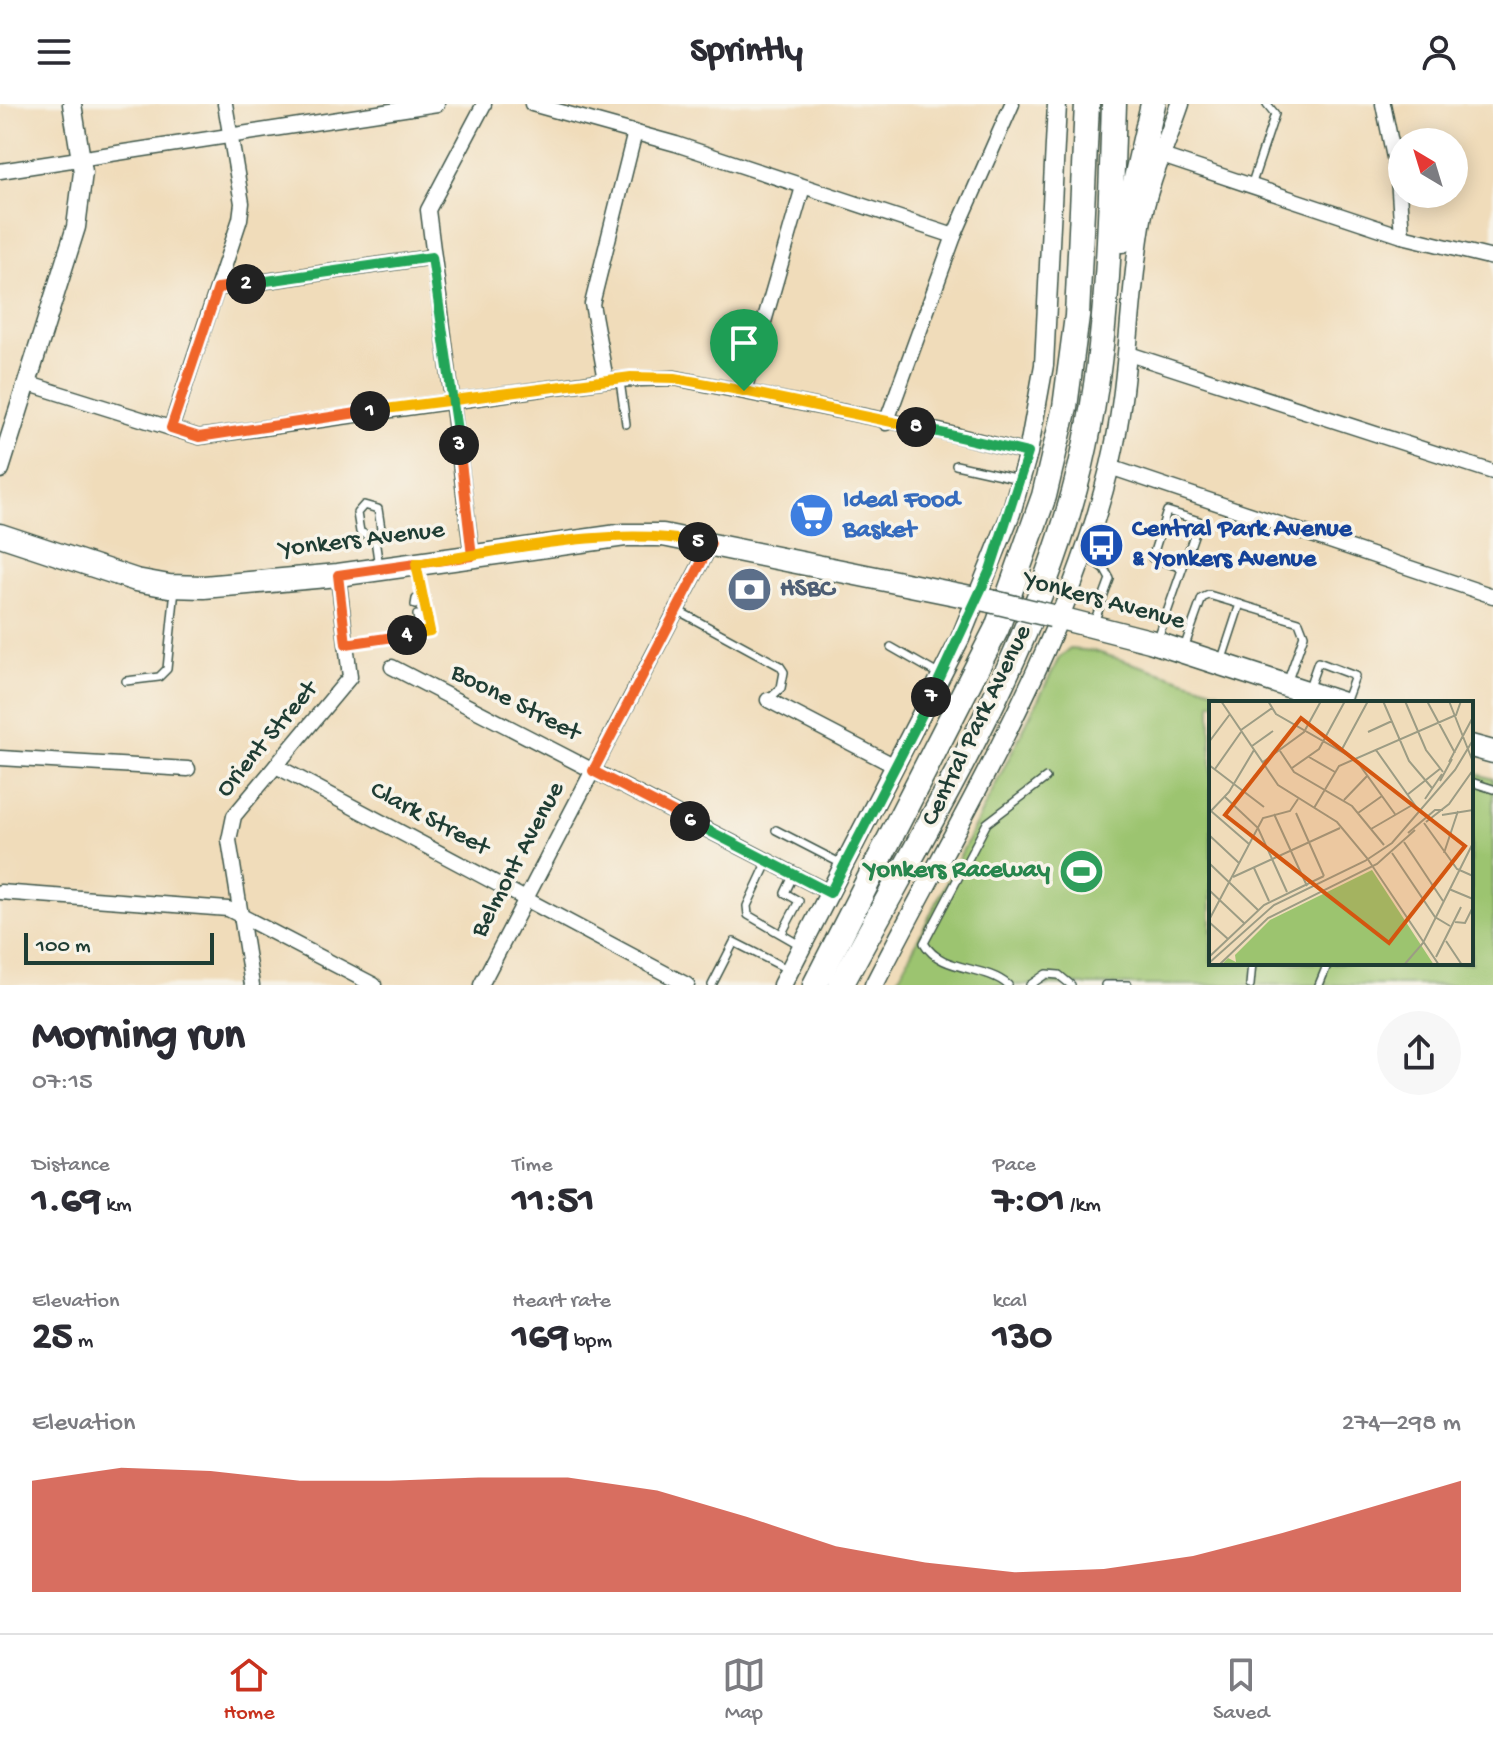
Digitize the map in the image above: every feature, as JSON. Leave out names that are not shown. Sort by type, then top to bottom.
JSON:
[{"type":"highway","points":[[815,985],[997,628],[1030,540],[1055,452],[1072,362],[1085,155],[1084,104]]},
{"type":"highway","points":[[1106,313],[1114,104]]},
{"type":"highway","points":[[841,985],[988,708],[1045,582],[1080,467],[1106,313],[1119,267],[1126,212],[1153,104]]},
{"type":"main road","points":[[0,469],[76,227],[83,172],[72,104]]},
{"type":"main road","name":"Central Park Avenue","points":[[786,978],[984,600],[1028,453],[1044,365],[1057,104]]},
{"type":"main road","name":"Central Park Avenue","points":[[874,985],[947,849],[1082,554],[1110,467],[1129,354],[1141,223],[1180,104]]},
{"type":"main road","name":"Yonkers Avenue","points":[[0,535],[136,580],[175,587],[338,575],[625,535],[663,535],[1056,616],[1183,651],[1336,701]]},
{"type":"main road","points":[[1473,747],[1493,752]]},
{"type":"street","points":[[171,428],[218,288],[242,203],[225,104]]},
{"type":"street","points":[[0,171],[373,108],[437,104]]},
{"type":"street","points":[[472,556],[455,400],[432,257],[428,210],[484,104]]},
{"type":"street","points":[[532,104],[635,132],[954,236]]},
{"type":"street","points":[[886,423],[954,236],[1012,104]]},
{"type":"street","points":[[1383,104],[1398,177],[1402,236]]},
{"type":"street","points":[[613,379],[592,304],[635,132]]},
{"type":"street","points":[[1162,156],[1402,236],[1493,258]]},
{"type":"street","points":[[744,391],[803,187]]},
{"type":"street","points":[[218,288],[432,257]]},
{"type":"street","points":[[1129,354],[1493,472]]},
{"type":"street","points":[[26,383],[199,437],[613,379],[675,378],[1028,453]]},
{"type":"street","points":[[1110,467],[1493,596]]},
{"type":"street","name":"Belmont Avenue","points":[[481,985],[711,544]]},
{"type":"street","name":"Orient Street","points":[[252,985],[229,840],[234,816],[350,677],[338,575]]},
{"type":"street","name":"Boone Street","points":[[392,667],[830,893]]},
{"type":"street","points":[[768,700],[895,766]]},
{"type":"street","points":[[0,758],[188,769]]},
{"type":"street","name":"Clark Street","points":[[276,766],[687,985]]},
{"type":"street","points":[[0,892],[228,909],[243,914],[374,985]]},
{"type":"lane","points":[[1251,186],[1275,114],[1267,104]]},
{"type":"lane","points":[[613,379],[626,424]]},
{"type":"lane","points":[[956,465],[1021,480]]},
{"type":"lane","points":[[375,539],[360,532],[357,513],[364,505],[378,509],[381,529],[375,539],[379,569]]},
{"type":"lane","points":[[1156,643],[1199,521],[1167,511],[1152,558],[1182,568]]},
{"type":"lane","points":[[1082,554],[1105,570],[1110,579],[1092,627]]},
{"type":"lane","points":[[346,644],[430,631],[416,564]]},
{"type":"lane","points":[[126,681],[159,677],[167,669],[175,587]]},
{"type":"lane","points":[[1183,651],[1202,598],[1209,595],[1299,622],[1304,635],[1297,689]]},
{"type":"lane","points":[[415,605],[416,599],[424,597]]},
{"type":"lane","points":[[1221,664],[1240,604]]},
{"type":"lane","points":[[677,610],[780,666],[784,672],[781,688],[768,700]]},
{"type":"lane","points":[[417,615],[420,633]]},
{"type":"lane","points":[[891,647],[942,676]]},
{"type":"lane","points":[[1297,689],[1318,662],[1355,676],[1344,701]]},
{"type":"lane","points":[[1008,985],[997,975],[955,966],[930,953],[924,943],[987,823],[1046,778]]},
{"type":"lane","points":[[1473,783],[1493,789]]},
{"type":"lane","points":[[776,830],[844,866]]},
{"type":"lane","points":[[768,861],[747,906],[748,915],[802,946]]},
{"type":"lane","points":[[782,933],[799,901],[785,893],[794,874]]},
{"type":"lane","points":[[712,985],[734,942],[786,978]]},
{"type":"lane","points":[[1250,985],[1252,965]]},
{"type":"lane","points":[[1319,985],[1327,965]]},
{"type":"lane","points":[[1030,985],[1046,974],[1059,975],[1071,985]]},
{"type":"lane","points":[[1105,985],[1128,985]]},
{"type":"green space","name":"Yonkers Raceway","points":[[1070,649],[1094,651],[1250,701],[1209,701],[1209,965],[1473,965],[1473,773],[1493,779],[1493,985],[895,985],[1059,658]]},
{"type":"place","name":"Ideal Food Basket","points":[[812,516]]},
{"type":"place","name":"Central Park Avenue & Yonkers Avenue","points":[[1101,545]]},
{"type":"place","name":"HSBC","points":[[749,590]]},
{"type":"place","name":"Yonkers Raceway","points":[[1081,871]]},
{"type":"route","points":[[744,391],[675,378],[631,377],[606,380],[455,400],[370,411],[199,437],[171,428],[218,288],[432,257],[455,400],[472,556],[338,575],[346,644],[430,631],[426,599],[416,564],[625,535],[663,535],[711,544],[593,771],[830,893],[960,639],[1011,513],[1028,453],[939,431],[856,417],[744,391]]}]
